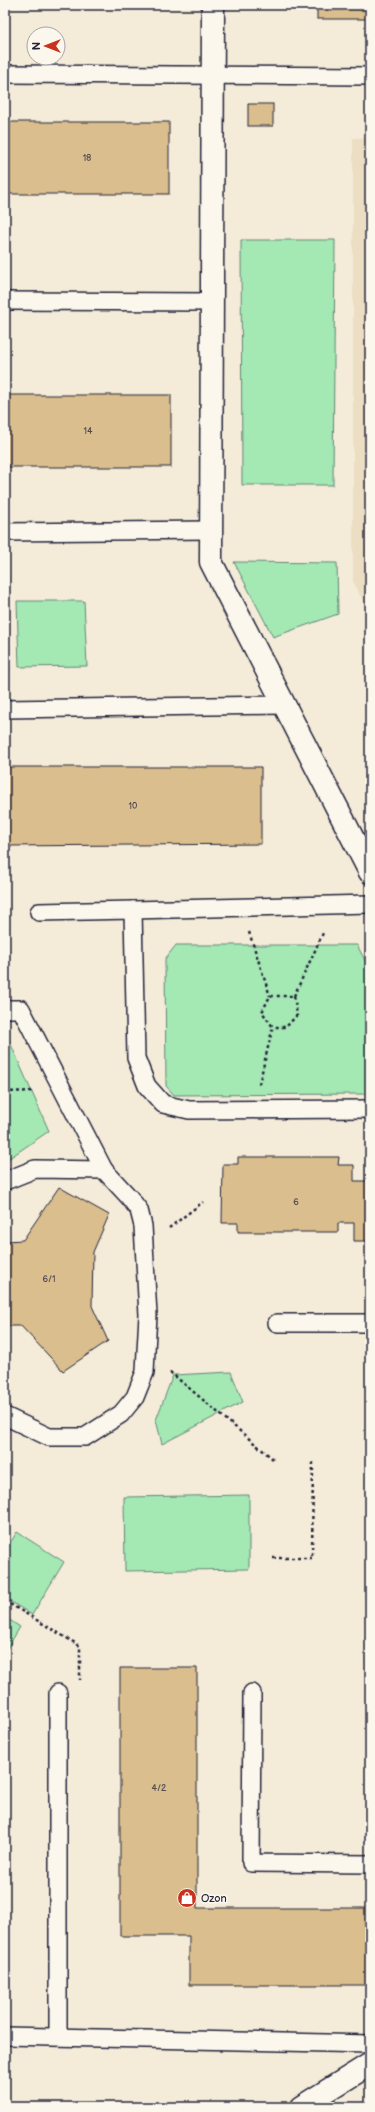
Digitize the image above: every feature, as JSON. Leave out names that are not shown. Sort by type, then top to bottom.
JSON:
[{"type":"street","points":[[213,5],[211,562],[370,872]]},
{"type":"street","points":[[301,2107],[370,2064]]},
{"type":"lane","points":[[5,74],[370,76]]},
{"type":"lane","points":[[5,301],[212,302]]},
{"type":"lane","points":[[5,532],[211,530]]},
{"type":"lane","points":[[5,709],[285,705]]},
{"type":"lane","points":[[39,912],[370,904]]},
{"type":"lane","points":[[133,910],[136,1058],[147,1086],[163,1104],[189,1110],[370,1109]]},
{"type":"lane","points":[[5,1010],[21,1009],[104,1170],[139,1210],[143,1226],[148,1315],[145,1372],[135,1396],[121,1414],[85,1437],[49,1437],[5,1416]]},
{"type":"lane","points":[[5,1181],[35,1169],[104,1170]]},
{"type":"lane","points":[[277,1323],[370,1323]]},
{"type":"lane","points":[[58,1693],[58,2036]]},
{"type":"lane","points":[[252,1693],[251,1863],[370,1864]]},
{"type":"lane","points":[[5,2036],[370,2044]]},
{"type":"path","points":[[273,1027],[286,1027],[297,1015],[294,996],[334,905]]},
{"type":"path","points":[[240,907],[270,996],[262,1012],[273,1027],[257,1094],[251,1110]]},
{"type":"path","points":[[270,996],[294,996]]},
{"type":"path","points":[[144,1247],[203,1202]]},
{"type":"path","points":[[146,1351],[273,1460]]},
{"type":"path","points":[[273,1558],[312,1558],[313,1460]]},
{"type":"path","points":[[5,1600],[80,1646],[80,1693],[58,1693]]},
{"type":"shaded area","points":[[353,138],[370,138],[370,615],[353,581]]},
{"type":"green space","points":[[241,240],[335,240],[333,485],[242,485]]},
{"type":"green space","points":[[234,562],[337,563],[338,614],[273,637]]},
{"type":"green space","points":[[17,601],[84,601],[87,666],[19,667]]},
{"type":"green space","points":[[176,945],[357,945],[370,970],[370,1094],[174,1095],[166,1086],[165,959]]},
{"type":"green space","points":[[5,1031],[49,1131],[5,1161]]},
{"type":"green space","points":[[231,1372],[243,1402],[162,1444],[156,1420],[173,1375]]},
{"type":"green space","points":[[249,1495],[249,1569],[125,1571],[124,1497]]},
{"type":"green space","points":[[17,1532],[64,1562],[32,1615],[5,1598],[5,1551]]},
{"type":"green space","points":[[5,1617],[20,1627],[5,1652]]},
{"type":"building","points":[[317,5],[370,5],[370,19],[317,19]]},
{"type":"building","points":[[248,104],[273,104],[273,126],[248,126]]},
{"type":"building","points":[[5,122],[169,122],[169,194],[5,194]]},
{"type":"building","points":[[5,395],[171,395],[171,467],[5,467]]},
{"type":"building","points":[[5,767],[261,767],[261,844],[5,846]]},
{"type":"building","points":[[238,1157],[339,1157],[338,1165],[354,1165],[354,1181],[370,1181],[370,1241],[354,1241],[354,1223],[338,1223],[338,1232],[238,1232],[238,1223],[222,1223],[223,1164],[238,1164]]},
{"type":"building","points":[[59,1187],[109,1215],[93,1252],[92,1306],[108,1341],[63,1371],[21,1326],[5,1326],[5,1241],[23,1240]]},
{"type":"building","points":[[120,1668],[197,1668],[197,1908],[370,1908],[370,1985],[189,1985],[189,1936],[120,1936]]},
{"type":"place","name":"Ozon","points":[[187,1898]]}]
